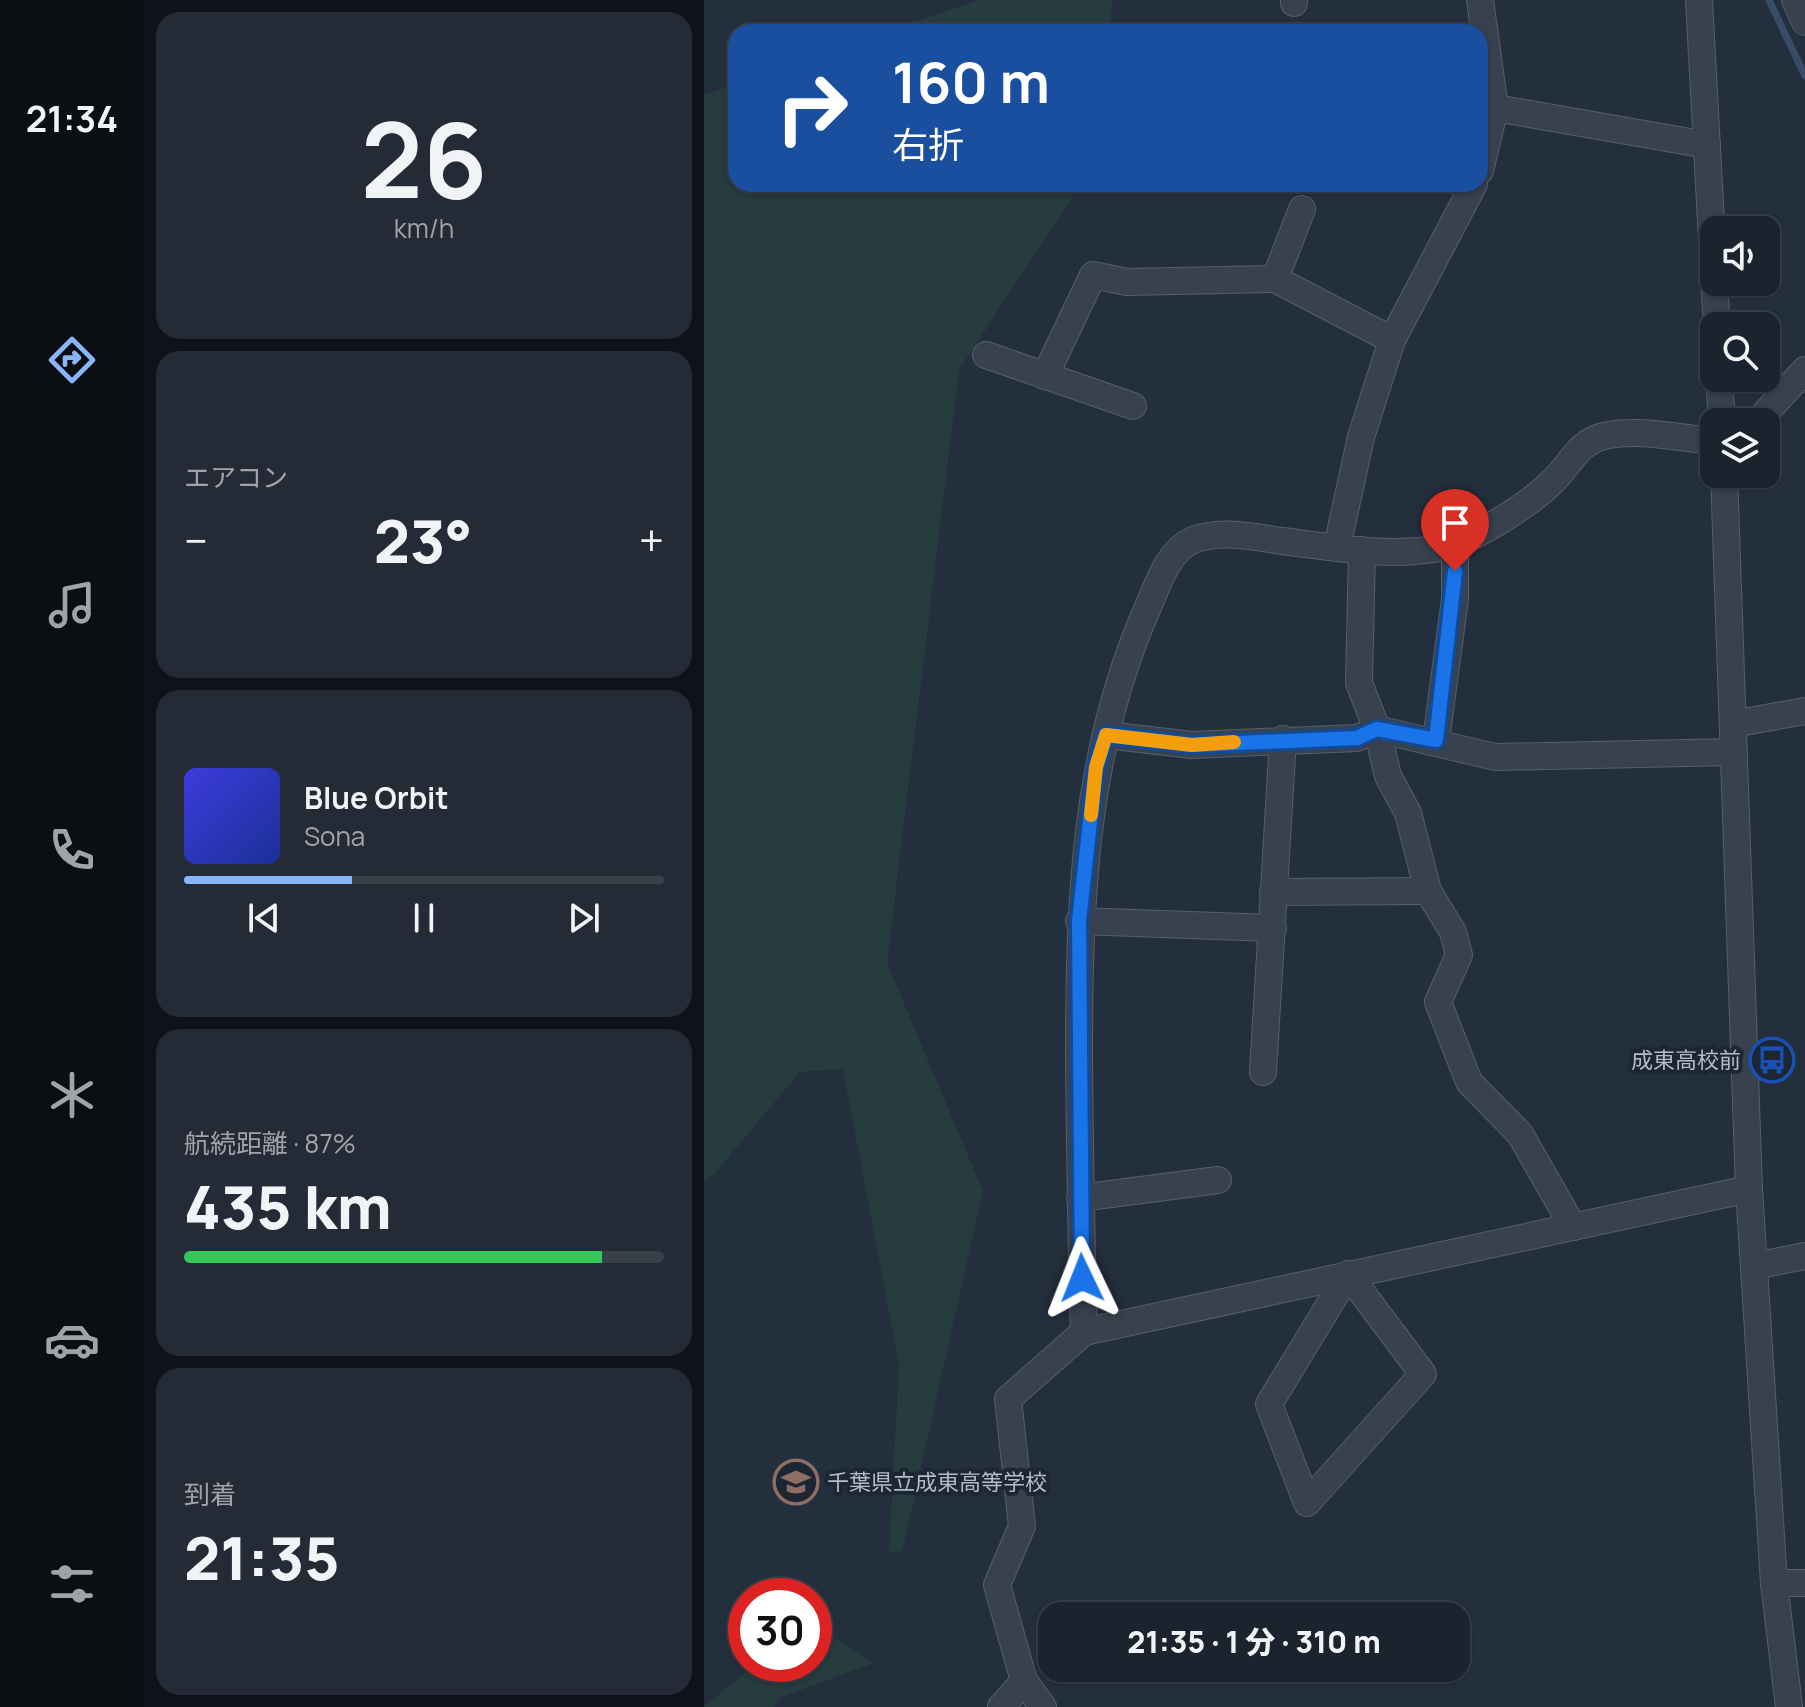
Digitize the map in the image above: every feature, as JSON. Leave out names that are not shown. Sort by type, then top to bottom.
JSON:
[{"type":"street","points":[[1480,0],[1483,24]]},
{"type":"street","points":[[1699,0],[1711,216]]},
{"type":"street","points":[[1488,58],[1495,108],[1488,137]]},
{"type":"street","points":[[1495,108],[1707,145]]},
{"type":"street","points":[[1470,192],[1392,340],[1361,437],[1349,549],[1359,683],[1377,729],[1388,776],[1408,813],[1428,891],[1453,932],[1459,955],[1438,1002],[1469,1082],[1520,1134],[1573,1227]]},
{"type":"street","points":[[1275,279],[1302,209]]},
{"type":"street","points":[[1045,376],[1093,275],[1127,282],[1275,279],[1392,340]]},
{"type":"street","points":[[986,355],[1133,406]]},
{"type":"street","points":[[1770,408],[1805,370]]},
{"type":"street","points":[[1084,1332],[1079,921],[1096,767],[1134,638],[1169,561],[1192,540],[1226,534],[1349,549],[1434,549],[1455,544],[1519,508],[1554,480],[1580,447],[1602,436],[1630,434],[1700,440]]},
{"type":"street","points":[[1725,488],[1749,1189],[1774,1583],[1789,1707]]},
{"type":"street","points":[[1436,740],[1455,599],[1455,544]]},
{"type":"street","points":[[1733,724],[1805,711]]},
{"type":"street","points":[[1106,735],[1192,745],[1357,738],[1377,729],[1436,740],[1495,757],[1733,752]]},
{"type":"street","points":[[1263,1072],[1283,739]]},
{"type":"street","points":[[1273,892],[1428,891]]},
{"type":"street","points":[[1079,921],[1273,928]]},
{"type":"street","points":[[1080,1198],[1218,1180]]},
{"type":"street","points":[[1043,1707],[1024,1681],[997,1585],[1022,1526],[1008,1399],[1084,1332],[1749,1189]]},
{"type":"street","points":[[1754,1266],[1805,1256]]},
{"type":"street","points":[[1348,1274],[1423,1374],[1307,1503],[1269,1404],[1348,1274]]},
{"type":"street","points":[[1774,1583],[1805,1583]]},
{"type":"street","points":[[1001,1707],[1024,1681]]},
{"type":"green space","points":[[978,0],[1113,0],[1110,24],[909,24]]},
{"type":"green space","points":[[728,87],[728,192],[1076,192],[959,370],[887,963],[983,1191],[902,1552],[889,1551],[899,1365],[843,1069],[800,1072],[715,1173],[704,1180],[704,95]]},
{"type":"green space","points":[[832,1636],[874,1663],[832,1678]]},
{"type":"green space","points":[[734,1682],[822,1682],[781,1697],[774,1707],[704,1707]]},
{"type":"waterway","points":[[1769,0],[1805,76]]},
{"type":"slow traffic","points":[[1091,815],[1096,767],[1106,735],[1192,745],[1234,742]]},
{"type":"place","name":"成東高校前","points":[[1772,1060]]},
{"type":"place","name":"千葉県立成東高等学校","points":[[796,1482]]},
{"type":"route","points":[[1082,1278],[1079,921],[1096,767],[1106,735],[1192,745],[1357,738],[1377,729],[1436,740],[1455,599],[1455,571]]}]
